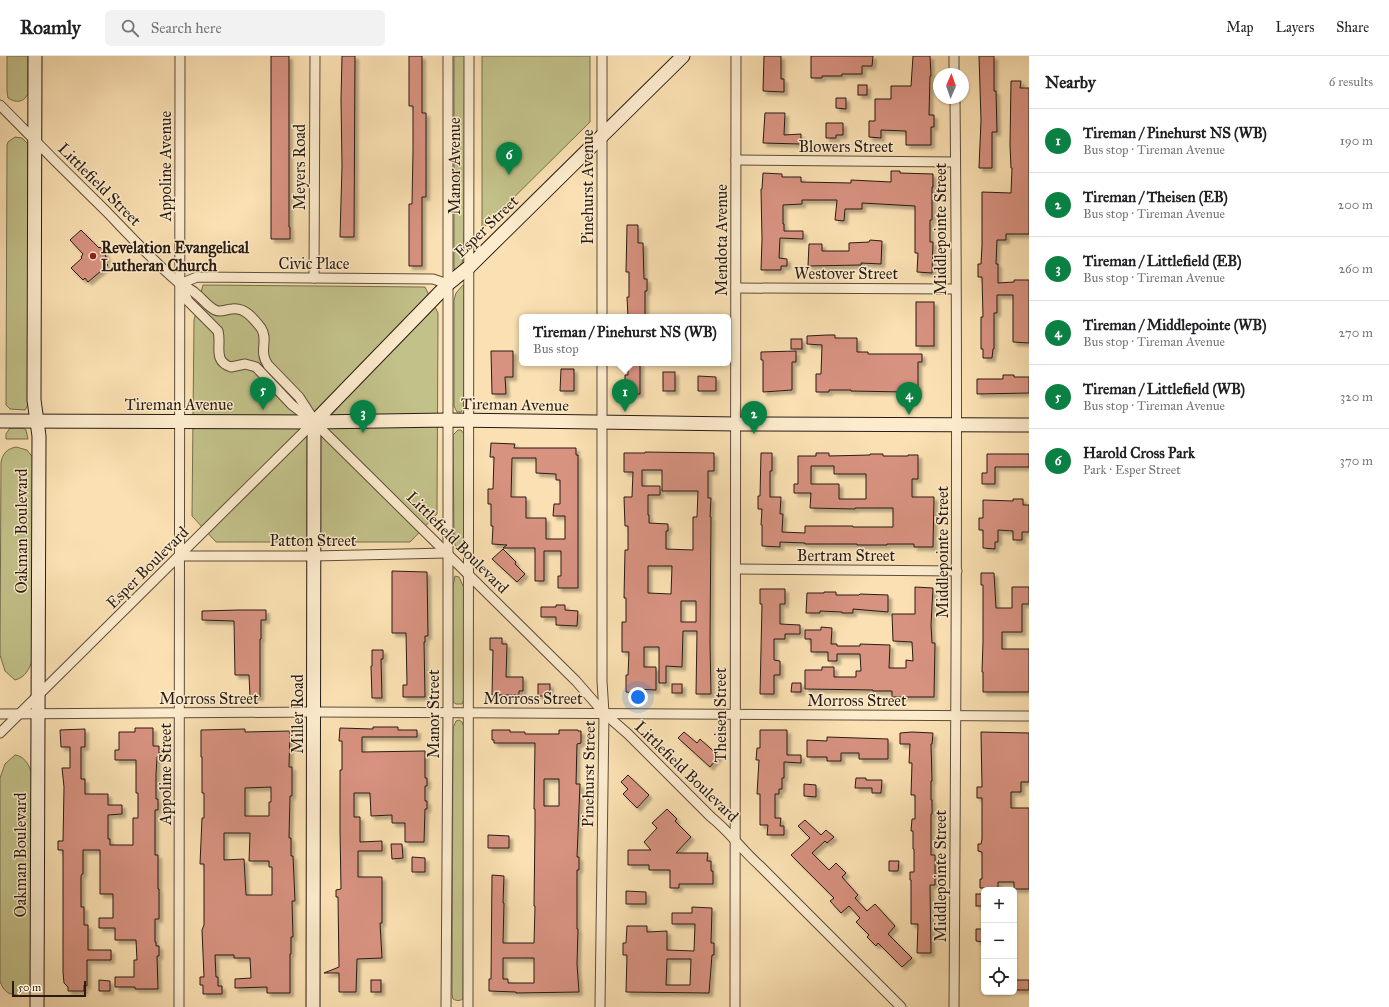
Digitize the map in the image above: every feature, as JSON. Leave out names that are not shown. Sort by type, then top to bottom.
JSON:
[{"type":"street","name":"Oakman Boulevard","points":[[35,56],[34,400],[38,436],[37,1007]]},
{"type":"street","name":"Appoline Avenue","points":[[180,56],[180,421]]},
{"type":"street","name":"Meyers Road","points":[[314,278],[315,56]]},
{"type":"street","name":"Manor Avenue","points":[[448,56],[448,420]]},
{"type":"street","name":"Manor Avenue","points":[[468,420],[469,56]]},
{"type":"street","name":"Pinehurst Avenue","points":[[602,56],[602,314]]},
{"type":"street","name":"Esper Street","points":[[314,422],[448,284],[469,267],[683,56]]},
{"type":"street","name":"Mendota Avenue","points":[[736,56],[736,424]]},
{"type":"street","points":[[954,56],[954,68]]},
{"type":"street","name":"Middlepointe Street","points":[[954,1007],[957,571],[955,104]]},
{"type":"street","name":"Littlefield Street","points":[[0,105],[180,284],[194,291],[217,311],[238,308],[246,311],[261,328],[263,333],[264,359],[299,397],[314,422]]},
{"type":"street","name":"Blowers Street","points":[[736,160],[955,162]]},
{"type":"street","name":"Civic Place","points":[[180,284],[198,277],[433,279],[448,284]]},
{"type":"street","name":"Littlefield Street","points":[[180,284],[188,301],[218,331],[220,336],[218,353],[223,363],[231,367],[245,364],[256,367],[292,404],[314,422]]},
{"type":"street","name":"Westover Street","points":[[736,288],[955,289]]},
{"type":"street","points":[[602,366],[602,422]]},
{"type":"street","name":"Manor Street","points":[[446,1007],[448,420]]},
{"type":"street","points":[[468,420],[468,1007]]},
{"type":"street","name":"Tireman Avenue","points":[[0,421],[314,422],[468,420],[736,424],[1029,425]]},
{"type":"street","name":"Appoline Street","points":[[179,1007],[180,421]]},
{"type":"street","name":"Littlefield Boulevard","points":[[314,422],[577,682],[604,713],[628,734],[711,817],[723,826],[748,855],[901,1007]]},
{"type":"street","name":"Esper Boulevard","points":[[0,733],[314,422]]},
{"type":"street","name":"Miller Road","points":[[313,1007],[315,712],[314,422]]},
{"type":"street","name":"Pinehurst Street","points":[[600,1007],[604,713],[602,681],[602,422]]},
{"type":"street","name":"Theisen Street","points":[[735,1007],[736,424]]},
{"type":"street","name":"Patton Street","points":[[179,556],[314,556],[447,553]]},
{"type":"street","name":"Bertram Street","points":[[736,569],[957,571]]},
{"type":"street","name":"Morross Street","points":[[0,714],[315,712],[1029,716]]},
{"type":"shaded area","points":[[7,56],[28,56],[28,94],[22,101],[14,101],[8,98]]},
{"type":"shaded area","points":[[454,56],[465,56],[464,254],[462,263],[455,271],[454,267]]},
{"type":"shaded area","points":[[482,56],[590,56],[590,122],[482,229]]},
{"type":"shaded area","points":[[15,137],[22,138],[28,144],[28,405],[25,410],[10,409],[6,405],[7,145],[8,142]]},
{"type":"shaded area","points":[[203,285],[425,287],[438,313],[437,514],[410,542],[216,542],[192,516],[194,320]]},
{"type":"shaded area","points":[[463,285],[464,408],[461,412],[457,412],[454,406],[454,300],[456,293]]},
{"type":"shaded area","points":[[10,428],[23,428],[26,430],[28,439],[6,439],[6,434]]},
{"type":"shaded area","points":[[458,430],[461,430],[464,434],[464,548],[460,551],[455,545],[454,540],[453,435]]},
{"type":"shaded area","points":[[16,447],[27,450],[34,459],[33,659],[24,675],[15,680],[5,671],[0,655],[1,462],[6,452]]},
{"type":"shaded area","points":[[455,576],[459,577],[464,588],[464,699],[462,704],[456,704],[453,702],[453,586]]},
{"type":"shaded area","points":[[459,720],[462,722],[464,727],[463,999],[456,1000],[453,999],[452,994],[453,728],[456,721]]},
{"type":"shaded area","points":[[15,755],[25,760],[33,778],[31,983],[19,994],[10,994],[6,991],[0,981],[0,778],[5,764]]},
{"type":"building","points":[[271,56],[289,56],[290,239],[271,239]]},
{"type":"building","points":[[342,56],[355,56],[354,237],[340,237],[342,166]]},
{"type":"building","points":[[409,56],[422,56],[422,113],[426,113],[426,197],[422,197],[422,266],[409,266],[409,204],[412,204],[413,106],[409,106]]},
{"type":"building","points":[[764,56],[781,56],[781,79],[784,79],[784,92],[763,91]]},
{"type":"building","points":[[811,56],[873,56],[872,66],[862,66],[862,74],[842,74],[842,76],[822,76],[822,78],[811,78]]},
{"type":"building","points":[[913,56],[930,56],[931,76],[929,115],[934,115],[934,127],[931,127],[931,145],[906,145],[906,131],[881,130],[881,138],[869,137],[869,121],[875,121],[875,99],[891,99],[891,86],[911,86]]},
{"type":"building","points":[[979,56],[994,56],[994,91],[996,91],[997,132],[992,132],[992,168],[979,168],[981,120]]},
{"type":"building","points":[[1011,81],[1021,81],[1020,88],[1029,88],[1029,234],[1006,234],[1006,240],[997,240],[996,264],[998,264],[998,283],[1014,282],[1014,280],[1029,280],[1029,343],[1013,342],[1013,295],[997,295],[997,313],[994,313],[994,349],[992,358],[983,358],[983,349],[981,349],[981,317],[983,317],[982,277],[978,277],[978,264],[981,264],[982,245],[982,192],[1011,193]]},
{"type":"building","points":[[858,85],[867,85],[867,95],[858,95]]},
{"type":"building","points":[[836,98],[846,98],[846,109],[836,108]]},
{"type":"building","points":[[765,113],[785,113],[784,135],[801,134],[801,144],[763,143]]},
{"type":"building","points":[[826,123],[843,123],[843,135],[836,135],[836,138],[826,138]]},
{"type":"building","points":[[891,171],[900,171],[900,173],[933,174],[932,220],[930,220],[930,242],[933,242],[932,273],[917,272],[918,253],[915,253],[915,206],[862,203],[862,209],[845,209],[844,221],[835,220],[837,200],[802,200],[802,204],[783,205],[784,231],[803,231],[803,239],[780,238],[779,258],[787,259],[787,266],[781,266],[781,270],[761,270],[761,189],[763,173],[782,174],[782,177],[801,177],[801,182],[851,183],[851,180],[891,182]]},
{"type":"building","points":[[627,225],[638,225],[638,243],[643,243],[644,279],[647,279],[647,291],[645,291],[645,314],[628,314],[627,297],[629,297],[629,272],[626,272]]},
{"type":"building","name":"Revelation Evangelical Lutheran Church","points":[[81,230],[99,248],[100,247],[106,254],[105,256],[108,258],[104,261],[108,265],[88,282],[85,278],[83,280],[71,268],[82,258],[81,257],[83,254],[70,240]]},
{"type":"building","points":[[870,240],[882,241],[881,264],[861,263],[861,265],[808,266],[809,244],[822,244],[822,251],[849,251],[849,243],[869,242]]},
{"type":"building","points":[[916,302],[934,302],[934,346],[916,346]]},
{"type":"building","points":[[835,335],[835,338],[857,338],[857,352],[868,352],[868,354],[922,354],[922,362],[918,362],[918,393],[851,390],[829,390],[829,392],[816,392],[816,374],[821,374],[822,345],[807,344],[807,336]]},
{"type":"building","points":[[791,339],[802,339],[802,349],[791,349]]},
{"type":"building","points":[[491,351],[513,351],[513,377],[505,377],[506,394],[492,394]]},
{"type":"building","points":[[796,351],[796,362],[792,362],[792,390],[763,392],[763,360],[761,360],[761,352]]},
{"type":"building","points":[[628,366],[640,366],[640,394],[627,394],[625,375],[628,375]]},
{"type":"building","points":[[561,369],[574,369],[574,391],[560,391]]},
{"type":"building","points":[[663,372],[675,372],[675,391],[663,391]]},
{"type":"building","points":[[1003,375],[1029,377],[1029,393],[977,394],[977,379],[1003,379]]},
{"type":"building","points":[[698,376],[716,377],[716,391],[698,391]]},
{"type":"building","points":[[491,443],[515,444],[514,448],[576,448],[576,455],[578,455],[578,588],[558,588],[558,576],[561,576],[561,551],[544,551],[544,581],[535,581],[535,548],[503,548],[507,545],[492,544],[493,526],[491,526],[491,504],[488,504],[488,489],[493,489],[494,457],[490,457]],"holes":[[[512,458],[536,458],[536,473],[556,474],[556,480],[560,480],[560,504],[554,504],[553,516],[565,516],[565,539],[546,539],[546,518],[526,518],[526,497],[511,497]]]},
{"type":"building","points":[[624,453],[714,453],[714,471],[708,471],[708,498],[711,498],[711,694],[696,694],[697,631],[683,631],[682,667],[666,666],[666,683],[659,683],[659,647],[644,647],[644,667],[656,667],[656,690],[637,689],[637,693],[626,692],[626,675],[628,675],[629,652],[622,652],[622,622],[626,622],[626,598],[624,598],[625,550],[628,550],[628,526],[625,526],[624,497],[632,497],[633,472],[624,472]],"holes":[[[642,470],[662,470],[662,491],[698,491],[697,517],[693,517],[693,550],[666,549],[666,531],[668,531],[668,524],[649,523],[648,495],[660,495],[660,486],[642,486]],[[648,566],[672,566],[671,594],[648,593]],[[681,601],[696,601],[696,622],[681,622]]]},
{"type":"building","points":[[761,453],[772,453],[770,497],[781,497],[780,514],[783,514],[782,532],[805,533],[805,526],[893,527],[893,508],[810,508],[811,493],[794,493],[794,484],[798,484],[798,456],[816,456],[816,453],[829,453],[829,456],[870,454],[883,454],[883,456],[918,455],[918,479],[912,479],[912,497],[934,497],[933,547],[914,547],[914,544],[857,545],[780,542],[780,547],[762,546],[762,509],[758,509],[758,496],[760,496]],"holes":[[[811,466],[834,466],[834,474],[866,474],[866,499],[839,499],[839,484],[811,484]]]},
{"type":"building","points":[[987,454],[1029,454],[1029,467],[995,467],[995,484],[982,484],[982,473],[987,473]]},
{"type":"building","points":[[1013,499],[1023,499],[1023,505],[1029,505],[1029,532],[1022,532],[1022,540],[1013,540],[1013,531],[998,530],[998,542],[995,542],[995,549],[983,548],[983,530],[979,530],[979,518],[983,518],[983,500],[1013,501]]},
{"type":"building","points":[[503,549],[525,574],[517,582],[492,559]]},
{"type":"building","points":[[392,571],[427,572],[428,636],[425,636],[424,642],[425,697],[403,697],[403,685],[407,685],[406,633],[392,633]]},
{"type":"building","points":[[981,573],[994,573],[996,608],[1012,608],[1012,587],[1029,587],[1029,604],[1022,604],[1022,632],[1002,632],[1002,649],[1029,649],[1029,692],[983,692],[983,585],[981,585]]},
{"type":"building","points":[[915,587],[933,588],[931,625],[932,643],[935,643],[934,697],[892,697],[892,691],[805,689],[805,670],[822,670],[822,667],[834,667],[834,677],[856,677],[856,671],[861,671],[860,654],[837,654],[837,661],[828,661],[828,652],[811,652],[811,639],[805,639],[805,630],[821,630],[821,627],[832,628],[831,644],[837,644],[837,646],[860,646],[860,644],[890,645],[889,668],[906,668],[906,660],[913,661],[912,642],[893,641],[892,614],[915,614]]},
{"type":"building","points":[[760,589],[785,589],[785,604],[780,604],[780,624],[800,625],[800,634],[785,634],[785,639],[774,639],[774,660],[780,661],[780,675],[774,675],[774,694],[760,694],[762,604],[760,604]]},
{"type":"building","points":[[836,592],[836,595],[888,595],[888,612],[853,609],[853,613],[820,611],[820,613],[806,613],[807,593]]},
{"type":"building","points":[[556,605],[565,605],[565,610],[578,611],[577,626],[556,625],[556,617],[541,617],[541,607],[556,607]]},
{"type":"building","points":[[266,610],[266,620],[261,620],[260,697],[250,697],[249,675],[235,675],[234,621],[202,620],[202,611]]},
{"type":"building","points":[[490,638],[502,638],[502,644],[507,644],[506,677],[523,677],[523,691],[519,691],[519,695],[492,695],[493,650],[490,650]]},
{"type":"building","points":[[372,650],[383,650],[383,659],[381,659],[382,698],[372,698]]},
{"type":"building","points":[[792,683],[801,683],[801,692],[791,692]]},
{"type":"building","points":[[538,684],[550,684],[550,696],[538,696]]},
{"type":"building","points":[[672,684],[682,684],[682,693],[672,693]]},
{"type":"building","points":[[373,727],[398,727],[398,730],[417,730],[417,737],[362,737],[362,752],[425,751],[425,778],[427,778],[427,786],[425,786],[425,801],[427,801],[427,809],[425,809],[424,842],[405,842],[405,823],[392,823],[392,815],[371,816],[370,793],[354,793],[354,817],[360,817],[360,842],[382,841],[382,851],[358,851],[358,877],[382,877],[382,923],[380,923],[382,958],[357,959],[356,992],[339,992],[339,973],[324,973],[339,967],[338,897],[336,897],[336,890],[341,889],[340,770],[342,770],[342,741],[339,741],[340,728],[373,729]]},
{"type":"building","points":[[135,728],[153,728],[153,746],[159,746],[156,775],[156,799],[158,799],[158,810],[155,810],[155,855],[158,855],[159,889],[159,919],[155,919],[155,942],[156,946],[159,946],[159,956],[157,956],[158,989],[115,987],[115,977],[134,977],[134,960],[137,960],[136,940],[115,940],[115,928],[99,928],[99,918],[113,918],[113,894],[100,894],[100,850],[83,850],[81,907],[84,907],[84,925],[88,925],[88,950],[111,950],[111,960],[87,960],[87,986],[84,985],[84,991],[68,991],[68,987],[64,983],[63,972],[63,850],[58,850],[58,841],[63,841],[64,787],[62,768],[70,768],[70,747],[61,747],[60,730],[85,729],[85,747],[81,747],[81,779],[85,779],[85,794],[108,794],[108,805],[122,805],[122,814],[108,815],[108,839],[110,839],[110,845],[133,845],[133,818],[138,818],[136,760],[115,760],[115,750],[119,750],[119,732],[135,732]]},
{"type":"building","points":[[245,729],[245,732],[290,731],[289,767],[292,767],[292,796],[290,796],[289,838],[291,838],[291,856],[293,856],[295,901],[292,901],[293,937],[291,937],[290,954],[290,993],[267,993],[267,987],[235,988],[235,979],[251,978],[250,958],[234,958],[234,955],[215,955],[216,977],[218,977],[218,986],[222,986],[222,994],[203,994],[203,985],[200,985],[200,977],[204,977],[202,930],[204,925],[204,864],[200,864],[202,818],[204,818],[201,730]],"holes":[[[271,787],[269,816],[245,816],[245,788]],[[224,833],[250,833],[249,861],[269,861],[269,867],[272,867],[272,895],[246,895],[244,859],[224,860]]]},
{"type":"building","points":[[492,730],[510,730],[510,732],[525,732],[525,734],[559,734],[559,730],[581,731],[581,743],[577,744],[576,784],[580,784],[577,857],[579,857],[579,870],[577,870],[577,964],[579,992],[516,993],[489,991],[489,979],[491,979],[492,875],[504,876],[503,943],[534,943],[535,906],[535,743],[494,743],[494,740],[492,740]],"holes":[[[544,779],[559,779],[559,806],[544,806]],[[503,958],[534,958],[534,983],[508,983],[508,979],[503,979]]]},
{"type":"building","points":[[760,730],[787,730],[787,755],[801,755],[801,763],[784,762],[782,789],[779,789],[779,794],[775,794],[775,818],[781,818],[780,826],[784,826],[784,835],[767,835],[768,825],[760,825],[760,794],[757,794],[759,760],[756,760],[757,748],[760,748]]},
{"type":"building","points":[[684,732],[697,743],[700,739],[719,756],[710,767],[678,738]]},
{"type":"building","points":[[981,732],[1029,733],[1029,782],[1021,782],[1021,792],[1011,792],[1011,808],[1029,808],[1029,889],[1017,889],[1017,887],[1014,887],[1014,882],[998,882],[998,887],[980,888],[980,879],[982,879],[982,852],[978,851],[978,844],[981,844],[982,839],[982,798],[977,798],[977,787],[982,787]]},
{"type":"building","points":[[900,733],[933,733],[931,744],[931,855],[935,855],[935,885],[930,885],[931,953],[917,953],[918,924],[911,924],[910,872],[914,872],[914,849],[913,831],[911,831],[912,819],[915,819],[915,795],[911,795],[912,763],[909,763],[910,744],[900,744]]},
{"type":"building","points":[[827,737],[888,739],[888,759],[859,759],[859,753],[841,753],[841,761],[827,761],[827,757],[807,757],[807,740],[827,741]]},
{"type":"building","points":[[628,775],[649,795],[637,808],[623,794],[628,789],[621,782]]},
{"type":"building","points":[[856,778],[866,778],[866,780],[882,780],[881,793],[872,793],[872,788],[855,788]]},
{"type":"building","points":[[804,784],[816,785],[816,797],[804,796]]},
{"type":"building","points":[[667,809],[677,819],[675,821],[691,837],[676,853],[708,853],[707,861],[711,861],[713,884],[679,884],[679,888],[670,888],[670,870],[649,870],[649,865],[628,865],[628,850],[651,850],[644,842],[657,828],[652,823]]},
{"type":"building","points":[[805,820],[821,835],[826,830],[834,837],[827,843],[825,841],[812,853],[829,870],[836,863],[846,873],[842,877],[858,895],[855,898],[867,911],[875,904],[895,926],[888,934],[912,958],[902,967],[878,943],[876,946],[867,937],[869,935],[856,922],[860,918],[849,906],[841,913],[830,901],[834,898],[791,855],[810,838],[798,826]]},
{"type":"building","points":[[488,835],[509,836],[509,848],[488,848]]},
{"type":"building","points":[[391,844],[402,844],[403,858],[392,859]]},
{"type":"building","points":[[412,857],[425,858],[425,872],[412,872]]},
{"type":"building","points":[[889,861],[899,861],[898,871],[889,871]]},
{"type":"building","points":[[626,891],[646,892],[646,904],[626,904]]},
{"type":"building","points":[[976,894],[981,894],[981,906],[976,906]]},
{"type":"building","points":[[692,907],[712,908],[711,943],[714,943],[714,955],[712,955],[709,993],[626,992],[627,955],[623,955],[623,943],[626,943],[627,926],[647,926],[647,932],[667,931],[667,950],[694,951],[695,924],[672,924],[672,913],[692,913]],"holes":[[[667,959],[691,959],[690,985],[666,985]]]},
{"type":"building","points":[[976,929],[981,929],[981,942],[976,941]]},
{"type":"building","points":[[99,980],[110,981],[110,991],[99,991]]},
{"type":"building","points":[[371,980],[381,980],[381,992],[371,992]]},
{"type":"building","points":[[1017,980],[1029,980],[1029,990],[1017,990]]},
{"type":"place","name":"Harold Cross Park","points":[[509,175]]},
{"type":"place","name":"Revelation Evangelical Lutheran Church","points":[[93,256]]},
{"type":"place","name":"Tireman / Littlefield (WB)","points":[[263,410]]},
{"type":"place","name":"Tireman / Pinehurst NS (WB)","points":[[625,412]]},
{"type":"place","name":"Tireman / Middlepointe (WB)","points":[[909,415]]},
{"type":"place","name":"Tireman / Littlefield (EB)","points":[[363,433]]},
{"type":"place","name":"Tireman / Theisen (EB)","points":[[754,434]]}]
